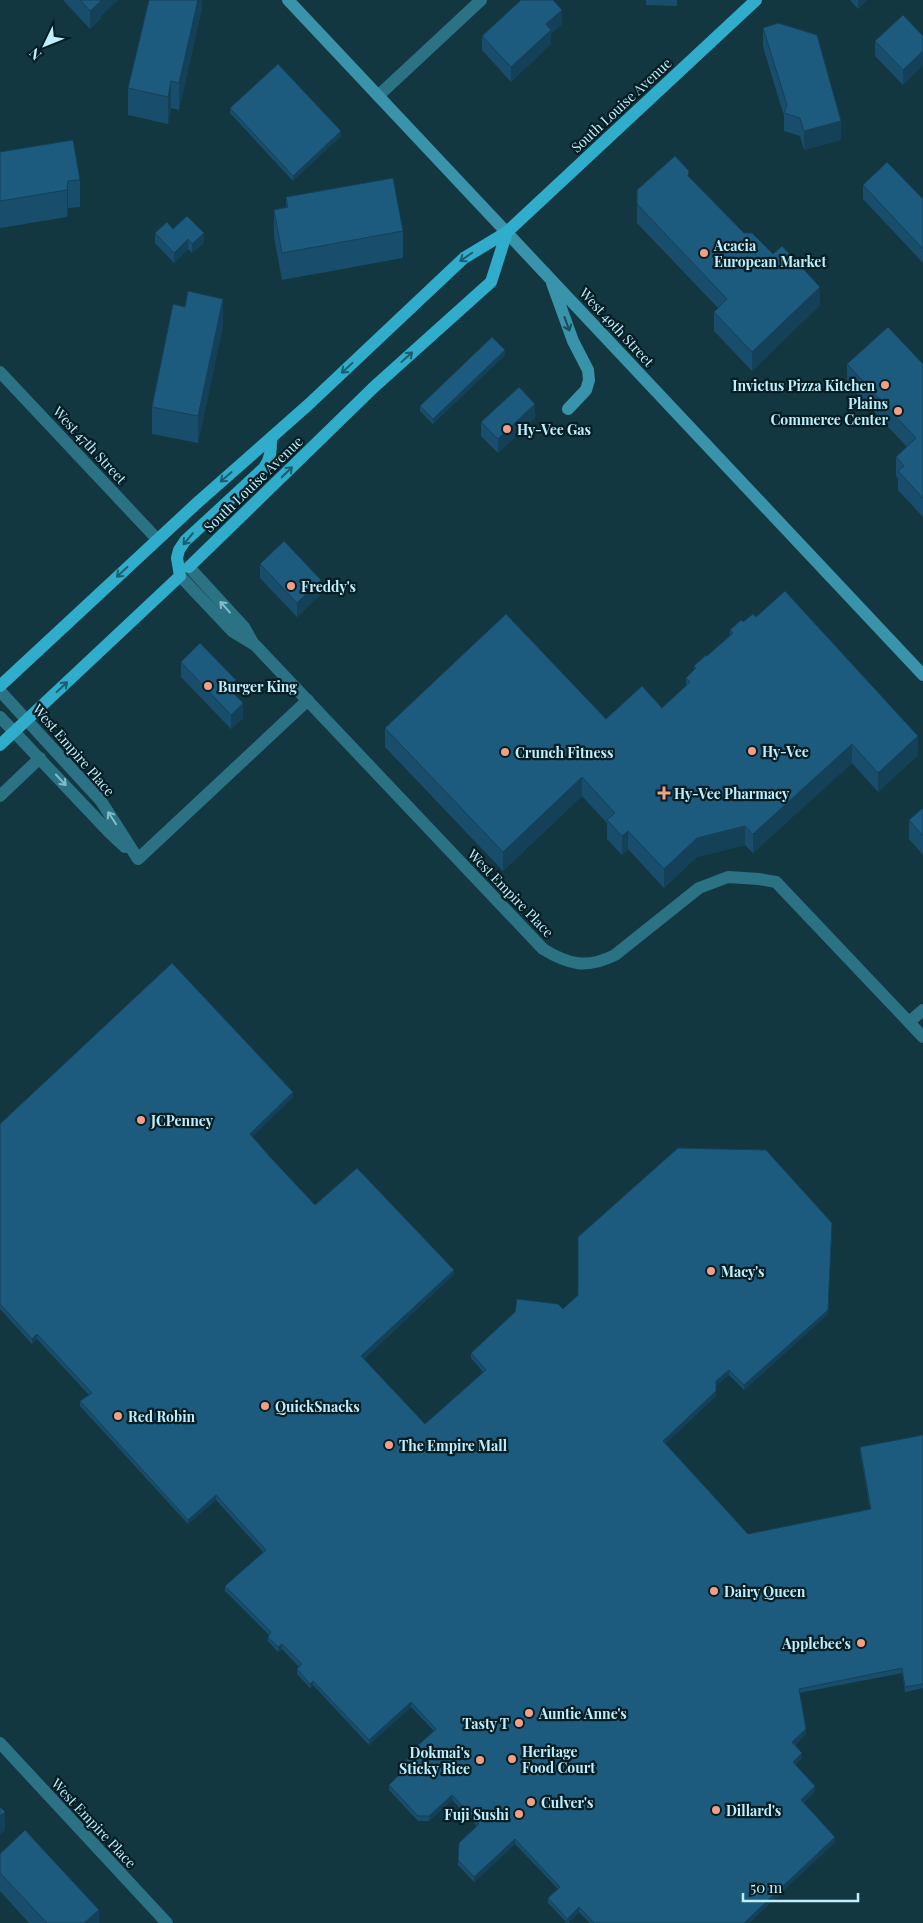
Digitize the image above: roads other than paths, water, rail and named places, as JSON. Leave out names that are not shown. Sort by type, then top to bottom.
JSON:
[{"type":"main road","name":"West 49th Street","points":[[288,0],[923,675]]},
{"type":"main road","name":"South Louise Avenue","points":[[0,686],[464,258],[507,232],[756,0]]},
{"type":"main road","name":"South Louise Avenue","points":[[0,745],[180,576],[374,387],[490,282],[507,232]]},
{"type":"main road","points":[[551,278],[573,341],[588,370],[589,380],[586,390],[568,409]]},
{"type":"main road","points":[[180,576],[177,558],[185,541],[264,468],[271,453],[271,438]]},
{"type":"street","points":[[378,96],[481,0]]},
{"type":"street","name":"West 47th Street","points":[[0,372],[158,539]]},
{"type":"street","name":"West Empire Place","points":[[189,567],[244,627],[255,645],[538,946],[562,960],[576,964],[590,964],[602,961],[615,955],[699,888],[728,877],[776,882],[923,1037]]},
{"type":"street","name":"West Empire Place","points":[[180,576],[232,631],[255,645]]},
{"type":"street","name":"West Empire Place","points":[[0,690],[101,801],[138,859]]},
{"type":"street","points":[[138,859],[308,700]]},
{"type":"street","name":"West Empire Place","points":[[0,717],[109,832],[138,859]]},
{"type":"street","points":[[0,796],[40,758]]},
{"type":"street","points":[[909,1022],[923,1010]]},
{"type":"street","name":"West Empire Place","points":[[0,1743],[167,1923]]},
{"type":"place","name":"Acacia European Market","points":[[704,253]]},
{"type":"place","name":"Invictus Pizza Kitchen","points":[[885,385]]},
{"type":"place","name":"Plains Commerce Center","points":[[898,411]]},
{"type":"place","name":"Hy-Vee Gas","points":[[507,429]]},
{"type":"place","name":"Freddy's","points":[[291,586]]},
{"type":"place","name":"Burger King","points":[[208,686]]},
{"type":"place","name":"Hy-Vee","points":[[752,751]]},
{"type":"place","name":"Crunch Fitness","points":[[505,752]]},
{"type":"place","name":"Hy-Vee Pharmacy","points":[[664,793]]},
{"type":"place","name":"JCPenney","points":[[141,1120]]},
{"type":"place","name":"Macy's","points":[[711,1271]]},
{"type":"place","name":"QuickSnacks","points":[[265,1406]]},
{"type":"place","name":"Red Robin","points":[[118,1416]]},
{"type":"place","name":"The Empire Mall","points":[[389,1445]]},
{"type":"place","name":"Dairy Queen","points":[[714,1591]]},
{"type":"place","name":"Applebee's","points":[[861,1643]]},
{"type":"place","name":"Auntie Anne's","points":[[529,1713]]},
{"type":"place","name":"Tasty T","points":[[519,1723]]},
{"type":"place","name":"Heritage Food Court","points":[[512,1759]]},
{"type":"place","name":"Dokmai's Sticky Rice","points":[[480,1760]]},
{"type":"place","name":"Culver's","points":[[531,1802]]},
{"type":"place","name":"Dillard's","points":[[716,1810]]},
{"type":"place","name":"Fuji Sushi","points":[[519,1814]]}]
